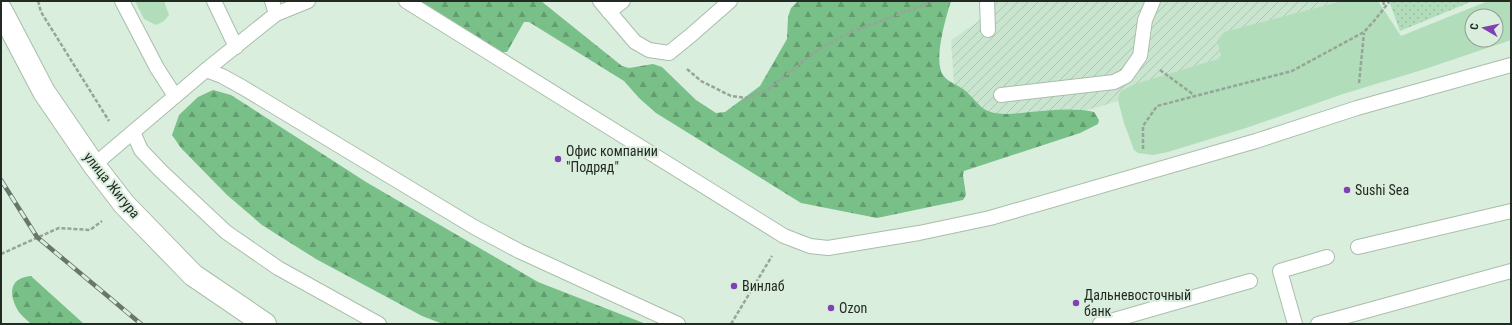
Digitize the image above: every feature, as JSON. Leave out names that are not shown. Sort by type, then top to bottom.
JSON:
[{"type":"main road","name":"улица Жигура","points":[[1,10],[44,92],[94,165],[124,204],[193,275],[265,324]]},
{"type":"lane","points":[[122,1],[158,68],[175,96]]},
{"type":"lane","points":[[214,1],[236,47]]},
{"type":"lane","points":[[94,165],[206,70],[236,47],[274,8],[308,1]]},
{"type":"lane","points":[[406,1],[784,236],[810,246],[828,248],[919,233],[990,218],[1256,141],[1357,108],[1511,65]]},
{"type":"lane","points":[[600,1],[635,42],[649,50],[669,53],[730,1]]},
{"type":"lane","points":[[609,12],[623,1]]},
{"type":"lane","points":[[987,1],[988,30]]},
{"type":"lane","points":[[1001,95],[1114,82],[1126,76],[1140,56],[1145,20],[1153,1]]},
{"type":"lane","points":[[206,70],[222,76],[242,87],[474,227],[520,251],[678,324]]},
{"type":"lane","points":[[133,132],[141,150],[161,171],[226,232],[278,268],[379,324]]},
{"type":"lane","points":[[1358,247],[1511,210]]},
{"type":"lane","points":[[1295,324],[1280,271],[1327,257]]},
{"type":"lane","points":[[1318,324],[1511,272]]},
{"type":"lane","points":[[1100,324],[1250,281]]},
{"type":"path","points":[[38,1],[42,12],[121,142]]},
{"type":"path","points":[[669,53],[700,81],[730,96],[746,98],[766,91],[816,50],[851,32],[934,1]]},
{"type":"path","points":[[1383,1],[1385,8]]},
{"type":"path","points":[[1143,126],[1157,106],[1292,71],[1364,32],[1390,2]]},
{"type":"path","points":[[1361,62],[1364,32]]},
{"type":"path","points":[[1140,56],[1195,96]]},
{"type":"path","points":[[1,254],[58,228],[90,230]]},
{"type":"path","points":[[731,324],[784,236]]},
{"type":"shaded area","points":[[135,1],[164,1],[169,15],[164,21],[156,25],[144,19]]},
{"type":"shaded area","points":[[994,1],[1368,1],[1234,68],[1070,115],[958,143],[951,40],[993,11]]},
{"type":"shaded area","points":[[1342,1],[1378,1],[1401,36],[1464,11],[1464,48],[1487,48],[1343,94],[1249,127],[1168,152],[1153,155],[1138,153],[1134,150],[1124,123],[1118,99],[1120,92],[1135,84],[1218,59],[1221,55],[1217,41],[1224,32]]},
{"type":"shaded area","points":[[1389,1],[1473,1],[1400,31]]},
{"type":"shaded area","points":[[1488,1],[1511,1],[1511,40],[1504,42],[1504,8],[1471,8]]},
{"type":"green space","points":[[419,1],[541,1],[622,66],[629,68],[653,64],[662,67],[696,100],[716,113],[725,112],[760,86],[787,39],[788,17],[791,8],[798,1],[951,1],[941,39],[939,60],[940,68],[945,77],[966,92],[981,107],[988,111],[1004,114],[1076,110],[1094,112],[1099,120],[1098,124],[1080,133],[964,171],[963,175],[966,195],[963,200],[877,218],[801,203],[656,113],[639,98],[624,81],[529,22],[524,22],[507,52],[500,52]]},
{"type":"green space","points":[[213,90],[231,95],[366,182],[538,282],[646,324],[443,324],[422,316],[316,259],[262,225],[227,195],[181,148],[172,135],[179,115],[198,97]]},
{"type":"green space","points":[[32,276],[84,324],[31,324],[17,310],[12,295],[12,290],[16,282],[20,279]]},
{"type":"railway","points":[[1,180],[37,237],[141,324]]},
{"type":"place","name":"Офис компании \"Подряд\"","points":[[558,159]]},
{"type":"place","name":"Sushi Sea","points":[[1347,190]]},
{"type":"place","name":"Винлаб","points":[[734,286]]},
{"type":"place","name":"Дальневосточный банк","points":[[1076,303]]},
{"type":"place","name":"Ozon","points":[[831,308]]}]
